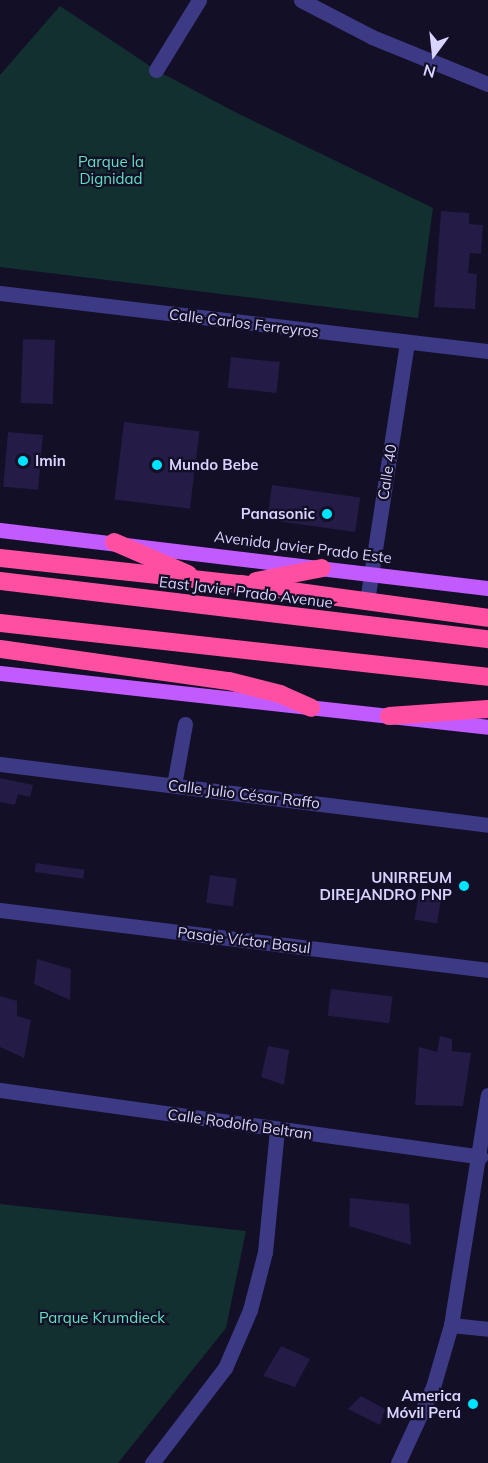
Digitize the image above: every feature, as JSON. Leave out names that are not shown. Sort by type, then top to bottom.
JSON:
[{"type":"highway","points":[[114,542],[204,580]]},
{"type":"highway","points":[[0,558],[241,584],[488,618]]},
{"type":"highway","points":[[241,584],[322,568]]},
{"type":"highway","name":"East Javier Prado Avenue","points":[[0,581],[488,639]]},
{"type":"highway","points":[[0,623],[488,677]]},
{"type":"highway","points":[[0,649],[229,681],[272,692],[311,708]]},
{"type":"highway","points":[[389,716],[488,709]]},
{"type":"main road","points":[[0,530],[114,542]]},
{"type":"main road","name":"Avenida Javier Prado Este","points":[[114,542],[488,588]]},
{"type":"main road","points":[[0,673],[488,727]]},
{"type":"street","points":[[156,70],[199,0]]},
{"type":"street","points":[[301,0],[372,37],[488,84]]},
{"type":"street","name":"Calle Carlos Ferreyros","points":[[0,293],[488,351]]},
{"type":"street","name":"Calle 40","points":[[367,601],[407,343]]},
{"type":"street","points":[[174,785],[185,724]]},
{"type":"street","name":"Calle Julio César Raffo","points":[[0,764],[488,825]]},
{"type":"street","name":"Pasaje Víctor Basul","points":[[0,910],[488,970]]},
{"type":"street","name":"Calle Rodolfo Beltran","points":[[0,1090],[480,1158]]},
{"type":"street","points":[[398,1463],[433,1387],[452,1325],[480,1158],[488,1095]]},
{"type":"street","points":[[152,1463],[225,1368],[250,1310],[265,1252],[277,1129]]},
{"type":"street","points":[[452,1325],[488,1329]]},
{"type":"green space","name":"Parque la Dignidad","points":[[60,6],[156,70],[235,112],[433,208],[418,318],[0,267],[0,75]]},
{"type":"green space","name":"Parque Krumdieck","points":[[0,1204],[246,1231],[226,1328],[118,1463],[0,1463]]},
{"type":"building","points":[[441,211],[469,213],[469,224],[483,225],[481,254],[470,253],[468,273],[477,274],[475,309],[434,307]]},
{"type":"building","points":[[23,339],[55,340],[53,404],[21,403]]},
{"type":"building","points":[[231,357],[280,362],[276,393],[228,388]]},
{"type":"building","name":"Mundo Bebe","points":[[124,422],[199,431],[190,509],[114,499]]},
{"type":"building","name":"Imin","points":[[8,432],[43,435],[38,490],[3,487]]},
{"type":"building","points":[[272,485],[360,497],[355,532],[267,520]]},
{"type":"building","points":[[0,778],[33,785],[30,797],[18,794],[15,805],[0,802]]},
{"type":"building","points":[[36,863],[85,870],[83,879],[35,872]]},
{"type":"building","points":[[210,875],[237,879],[233,906],[206,903]]},
{"type":"building","points":[[419,893],[442,897],[437,924],[414,920]]},
{"type":"building","points":[[37,959],[71,969],[70,1000],[34,984]]},
{"type":"building","points":[[331,989],[393,997],[389,1023],[328,1016]]},
{"type":"building","points":[[0,996],[17,1001],[17,1016],[31,1020],[24,1058],[0,1047]]},
{"type":"building","points":[[440,1036],[452,1039],[452,1051],[471,1053],[463,1106],[415,1105],[419,1047],[437,1052]]},
{"type":"building","points":[[268,1046],[289,1050],[284,1085],[261,1077]]},
{"type":"building","points":[[350,1198],[409,1204],[411,1245],[349,1226]]},
{"type":"building","points":[[281,1346],[310,1359],[295,1387],[263,1376]]},
{"type":"building","points":[[361,1396],[385,1409],[380,1425],[348,1409]]},
{"type":"place","name":"Imin","points":[[23,461]]},
{"type":"place","name":"Mundo Bebe","points":[[157,465]]},
{"type":"place","name":"Panasonic","points":[[327,514]]},
{"type":"place","name":"UNIRREUM DIREJANDRO PNP","points":[[464,886]]},
{"type":"place","name":"America Móvil Perú","points":[[473,1404]]}]
